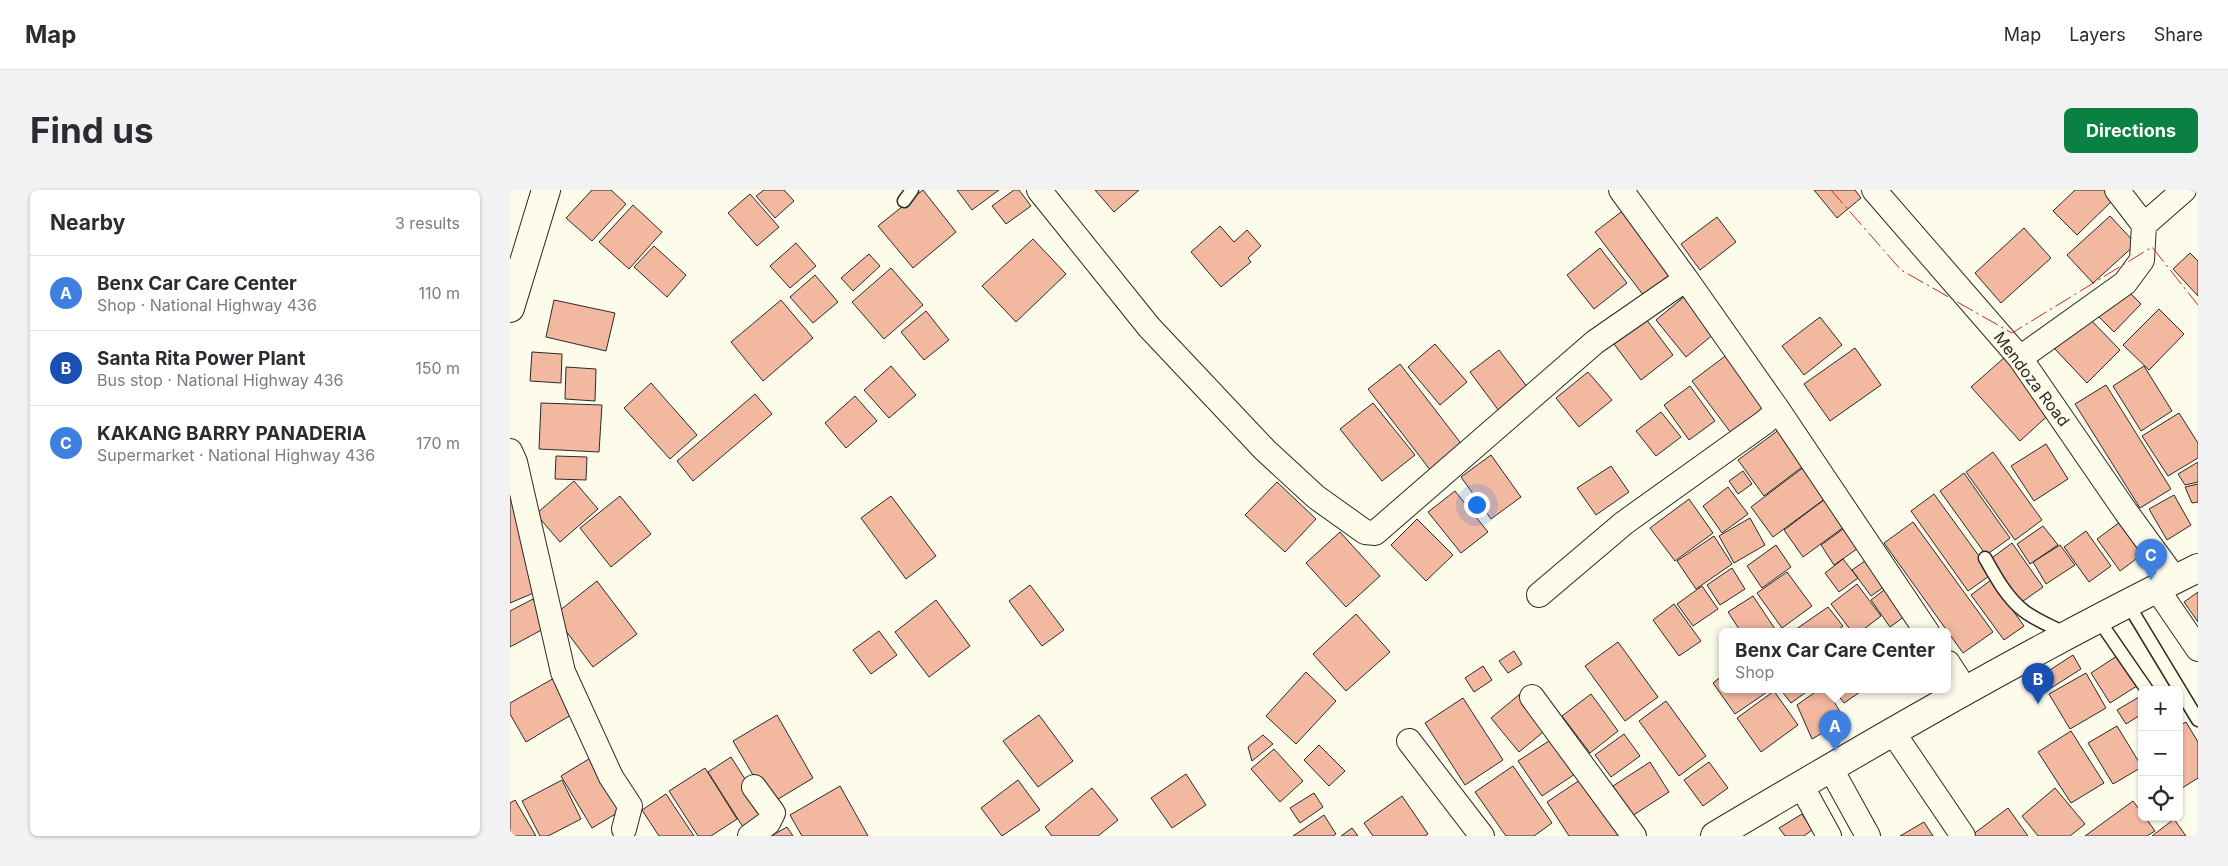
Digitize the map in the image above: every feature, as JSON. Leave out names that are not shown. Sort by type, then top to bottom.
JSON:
[{"type":"main road","points":[[510,308],[546,190]]},
{"type":"main road","points":[[1714,836],[1831,769],[1892,731],[2177,578]]},
{"type":"street","points":[[1039,190],[1149,326],[1265,450],[1316,497],[1365,532],[1375,533],[1595,342],[1686,279]]},
{"type":"street","points":[[1621,190],[1778,410],[1924,628]]},
{"type":"street","name":"Mendoza Road","points":[[1874,190],[2020,358],[2126,512],[2177,578],[2198,649]]},
{"type":"street","points":[[2020,358],[2125,283],[2142,260],[2144,225],[2117,190]]},
{"type":"street","points":[[2144,225],[2184,190]]},
{"type":"street","points":[[1539,595],[1624,523],[1765,422],[1778,410]]},
{"type":"street","points":[[510,451],[515,462],[563,672],[611,777],[630,806],[622,834]]},
{"type":"street","points":[[1951,668],[1966,691]]},
{"type":"street","points":[[1532,697],[1634,836]]},
{"type":"street","points":[[1892,731],[1963,836]]},
{"type":"street","points":[[1410,741],[1482,836]]},
{"type":"street","points":[[1831,769],[1868,836]]},
{"type":"street","points":[[1801,785],[1829,836]]},
{"type":"street","points":[[750,836],[768,823],[773,812],[754,787]]},
{"type":"lane","points":[[904,201],[912,190]]},
{"type":"lane","points":[[1985,558],[1995,576],[2020,608],[2068,635]]},
{"type":"lane","points":[[2128,604],[2198,720]]},
{"type":"lane","points":[[2098,619],[2144,686]]},
{"type":"building","points":[[592,190],[611,190],[626,204],[592,241],[566,218]]},
{"type":"building","points":[[764,190],[784,190],[794,201],[775,218],[756,196]]},
{"type":"building","points":[[923,190],[956,232],[913,268],[878,226]]},
{"type":"building","points":[[957,190],[999,190],[972,210]]},
{"type":"building","points":[[1014,190],[1019,190],[1031,206],[1006,224],[992,206]]},
{"type":"building","points":[[1095,190],[1139,190],[1114,212]]},
{"type":"building","points":[[1814,190],[1855,190],[1861,198],[1837,218]]},
{"type":"building","points":[[2075,190],[2106,190],[2114,199],[2077,235],[2053,211]]},
{"type":"building","points":[[750,194],[779,227],[757,246],[728,213]]},
{"type":"building","points":[[633,205],[662,232],[629,269],[599,242]]},
{"type":"building","points":[[1625,209],[1674,272],[1644,296],[1595,232]]},
{"type":"building","points":[[2110,216],[2136,244],[2093,283],[2067,255]]},
{"type":"building","points":[[1717,217],[1736,242],[1700,270],[1681,244]]},
{"type":"building","points":[[1220,226],[1234,242],[1247,230],[1261,246],[1248,258],[1251,262],[1221,287],[1191,252]]},
{"type":"building","points":[[2024,228],[2051,258],[2001,303],[1975,273]]},
{"type":"building","points":[[1033,239],[1066,274],[1016,322],[982,286]]},
{"type":"building","points":[[796,243],[816,266],[790,288],[770,266]]},
{"type":"building","points":[[654,246],[686,275],[667,297],[634,267]]},
{"type":"building","points":[[1600,248],[1627,283],[1594,309],[1567,275]]},
{"type":"building","points":[[2190,253],[2198,261],[2198,296],[2173,269]]},
{"type":"building","points":[[869,254],[880,266],[853,291],[841,278]]},
{"type":"building","points":[[891,268],[923,305],[884,339],[852,302]]},
{"type":"building","points":[[815,275],[838,302],[813,323],[790,297]]},
{"type":"building","points":[[2123,286],[2141,304],[2114,332],[2095,313]]},
{"type":"building","points":[[1685,296],[1715,333],[1686,357],[1656,320]]},
{"type":"building","points":[[554,300],[615,313],[606,351],[546,337]]},
{"type":"building","points":[[781,300],[813,338],[763,381],[731,342]]},
{"type":"building","points":[[2159,309],[2184,334],[2149,370],[2123,345]]},
{"type":"building","points":[[926,311],[949,340],[924,360],[901,332]]},
{"type":"building","points":[[1820,317],[1842,345],[1804,375],[1782,346]]},
{"type":"building","points":[[2088,317],[2120,350],[2087,383],[2055,349]]},
{"type":"building","points":[[1646,319],[1673,355],[1641,380],[1614,344]]},
{"type":"building","points":[[1435,344],[1467,382],[1440,405],[1408,367]]},
{"type":"building","points":[[1855,348],[1881,385],[1830,421],[1804,384]]},
{"type":"building","points":[[1499,350],[1528,388],[1499,411],[1470,372]]},
{"type":"building","points":[[532,352],[562,354],[561,383],[530,381]]},
{"type":"building","points":[[1728,354],[1767,406],[1731,433],[1692,381]]},
{"type":"building","points":[[2005,357],[2054,410],[2020,441],[1971,387]]},
{"type":"building","points":[[1400,364],[1466,450],[1434,475],[1368,389]]},
{"type":"building","points":[[891,366],[916,395],[889,418],[864,390]]},
{"type":"building","points":[[2144,366],[2172,411],[2141,431],[2113,386]]},
{"type":"building","points":[[566,367],[596,369],[595,401],[565,399]]},
{"type":"building","points":[[1588,372],[1612,400],[1579,427],[1556,398]]},
{"type":"building","points":[[651,383],[697,435],[670,459],[624,408]]},
{"type":"building","points":[[2106,385],[2171,489],[2140,508],[2075,404]]},
{"type":"building","points":[[1690,386],[1715,421],[1689,440],[1664,405]]},
{"type":"building","points":[[755,394],[772,414],[693,481],[677,461]]},
{"type":"building","points":[[855,396],[877,421],[846,448],[825,423]]},
{"type":"building","points":[[541,403],[602,405],[599,452],[539,449]]},
{"type":"building","points":[[1373,403],[1415,455],[1382,481],[1340,429]]},
{"type":"building","points":[[1661,412],[1681,437],[1656,456],[1636,431]]},
{"type":"building","points":[[2179,413],[2198,443],[2198,458],[2168,476],[2142,436]]},
{"type":"building","points":[[1780,429],[1806,464],[1764,496],[1738,460]]},
{"type":"building","points":[[2046,444],[2068,479],[2034,501],[2011,466]]},
{"type":"building","points":[[1993,452],[2042,520],[2015,540],[1966,472]]},
{"type":"building","points":[[1491,455],[1521,497],[1491,519],[1461,477]]},
{"type":"building","points":[[556,456],[587,457],[586,480],[555,479]]},
{"type":"building","points":[[2198,462],[2198,482],[2185,485],[2178,474]]},
{"type":"building","points":[[1611,466],[1629,492],[1596,515],[1577,488]]},
{"type":"building","points":[[1804,467],[1826,498],[1773,537],[1751,507]]},
{"type":"building","points":[[1743,471],[1752,484],[1738,494],[1729,481]]},
{"type":"building","points":[[1964,473],[2010,538],[1986,555],[1940,491]]},
{"type":"building","points":[[574,481],[598,509],[560,542],[536,514]]},
{"type":"building","points":[[1277,482],[1316,519],[1285,552],[1245,515]]},
{"type":"building","points":[[2198,484],[2198,502],[2192,503],[2185,487]]},
{"type":"building","points":[[1728,487],[1748,514],[1722,533],[1703,506]]},
{"type":"building","points":[[1455,491],[1488,532],[1461,553],[1428,512]]},
{"type":"building","points":[[510,492],[536,592],[510,603]]},
{"type":"building","points":[[1934,494],[1992,574],[1968,591],[1911,511]]},
{"type":"building","points":[[2174,495],[2191,525],[2167,540],[2149,509]]},
{"type":"building","points":[[620,496],[651,534],[611,567],[580,528]]},
{"type":"building","points":[[891,496],[936,556],[906,579],[861,518]]},
{"type":"building","points":[[1689,499],[1713,533],[1675,561],[1650,528]]},
{"type":"building","points":[[1824,500],[1844,527],[1803,557],[1784,530]]},
{"type":"building","points":[[1750,518],[1765,545],[1734,563],[1719,536]]},
{"type":"building","points":[[1417,519],[1453,555],[1426,581],[1391,545]]},
{"type":"building","points":[[1913,522],[1993,632],[1963,653],[1951,636],[1951,628],[1945,628],[1884,543]]},
{"type":"building","points":[[2120,522],[2143,554],[2120,571],[2097,539]]},
{"type":"building","points":[[1850,524],[1864,544],[1834,565],[1821,545]]},
{"type":"building","points":[[2043,526],[2058,545],[2030,564],[2017,544]]},
{"type":"building","points":[[2086,531],[2111,566],[2089,582],[2064,547]]},
{"type":"building","points":[[1340,532],[1380,576],[1346,607],[1306,563]]},
{"type":"building","points":[[1714,536],[1732,564],[1696,589],[1677,561]]},
{"type":"building","points":[[2012,543],[2043,587],[2019,604],[1989,560]]},
{"type":"building","points":[[1776,545],[1791,567],[1762,588],[1747,566]]},
{"type":"building","points":[[2060,545],[2075,565],[2046,584],[2033,562]]},
{"type":"building","points":[[1872,556],[1891,582],[1871,596],[1852,570]]},
{"type":"building","points":[[1843,559],[1858,578],[1839,592],[1825,573]]},
{"type":"building","points":[[1732,568],[1745,589],[1720,605],[1707,585]]},
{"type":"building","points":[[1787,572],[1812,606],[1782,628],[1757,593]]},
{"type":"building","points":[[1991,580],[2024,626],[2004,640],[1971,595]]},
{"type":"building","points":[[597,581],[637,634],[593,667],[554,615]]},
{"type":"building","points":[[1857,584],[1881,616],[1865,628],[1849,628],[1831,604]]},
{"type":"building","points":[[1892,584],[1912,611],[1890,627],[1871,600]]},
{"type":"building","points":[[1030,585],[1064,630],[1042,646],[1009,601]]},
{"type":"building","points":[[1702,586],[1718,609],[1693,626],[1677,604]]},
{"type":"building","points":[[2198,592],[2198,622],[2184,602]]},
{"type":"building","points":[[1753,596],[1774,628],[1738,628],[1728,612]]},
{"type":"building","points":[[533,599],[547,627],[510,647],[510,611]]},
{"type":"building","points":[[936,600],[970,646],[929,677],[895,632]]},
{"type":"building","points":[[1674,604],[1701,641],[1679,656],[1653,620]]},
{"type":"building","points":[[1828,607],[1843,626],[1840,628],[1798,628]]},
{"type":"building","points":[[1356,614],[1390,652],[1346,691],[1313,654]]},
{"type":"building","points":[[879,631],[897,655],[871,674],[853,650]]},
{"type":"building","points":[[1618,642],[1658,697],[1625,721],[1585,666]]},
{"type":"building","points":[[1514,651],[1522,664],[1508,673],[1499,661]]},
{"type":"building","points":[[2120,654],[2140,684],[2110,703],[2091,673]]},
{"type":"building","points":[[2073,655],[2081,669],[2048,690],[2039,677]]},
{"type":"building","points":[[1483,666],[1492,680],[1474,692],[1465,678]]},
{"type":"building","points":[[1306,672],[1336,701],[1296,744],[1266,716]]},
{"type":"building","points":[[2086,673],[2106,708],[2070,729],[2049,694]]},
{"type":"building","points":[[556,677],[576,712],[526,742],[510,714],[510,703]]},
{"type":"building","points":[[1719,678],[1719,691],[1713,683]]},
{"type":"building","points":[[1720,693],[1766,693],[1735,714]]},
{"type":"building","points":[[1771,693],[1775,693],[1798,725],[1761,752],[1737,718]]},
{"type":"building","points":[[1783,693],[1805,693],[1791,703]]},
{"type":"building","points":[[1814,693],[1829,693],[1845,720],[1812,739],[1797,705]]},
{"type":"building","points":[[1836,693],[1859,693],[1844,703]]},
{"type":"building","points":[[1520,694],[1548,728],[1519,752],[1491,718]]},
{"type":"building","points":[[1591,694],[1618,731],[1590,753],[1562,716]]},
{"type":"building","points":[[1463,698],[1503,760],[1465,785],[1425,723]]},
{"type":"building","points":[[2138,698],[2138,716],[2126,724],[2117,710]]},
{"type":"building","points":[[1666,701],[1706,756],[1679,776],[1639,721]]},
{"type":"building","points":[[777,715],[813,778],[770,804],[733,741]]},
{"type":"building","points":[[1039,715],[1073,761],[1038,787],[1003,741]]},
{"type":"building","points":[[2186,722],[2198,742],[2198,778],[2183,787],[2183,731],[2183,724]]},
{"type":"building","points":[[2117,726],[2138,760],[2138,769],[2113,784],[2088,743]]},
{"type":"building","points":[[2071,731],[2104,783],[2071,803],[2038,752]]},
{"type":"building","points":[[1624,734],[1640,756],[1611,777],[1595,755]]},
{"type":"building","points":[[1263,735],[1273,744],[1252,761],[1248,747]]},
{"type":"building","points":[[1552,739],[1575,774],[1542,796],[1518,761]]},
{"type":"building","points":[[1319,745],[1345,771],[1329,786],[1304,760]]},
{"type":"building","points":[[1274,749],[1303,781],[1280,802],[1251,769]]},
{"type":"building","points":[[597,754],[629,806],[592,828],[561,776]]},
{"type":"building","points":[[731,757],[766,812],[743,827],[708,772]]},
{"type":"building","points":[[1650,762],[1669,792],[1632,816],[1613,786]]},
{"type":"building","points":[[1709,762],[1728,788],[1703,806],[1684,780]]},
{"type":"building","points":[[1513,766],[1552,823],[1534,836],[1506,836],[1475,792]]},
{"type":"building","points":[[705,768],[737,819],[711,836],[698,836],[669,791]]},
{"type":"building","points":[[1186,774],[1206,805],[1172,828],[1151,798]]},
{"type":"building","points":[[1583,778],[1621,836],[1569,836],[1547,802]]},
{"type":"building","points":[[562,780],[581,819],[548,836],[540,836],[522,801]]},
{"type":"building","points":[[1018,780],[1040,810],[1002,836],[981,808]]},
{"type":"building","points":[[840,786],[868,836],[802,836],[790,815]]},
{"type":"building","points":[[1092,788],[1118,820],[1098,836],[1052,836],[1045,827]]},
{"type":"building","points":[[2055,788],[2085,824],[2070,836],[2038,836],[2022,816]]},
{"type":"building","points":[[1314,793],[1323,807],[1300,823],[1290,808]]},
{"type":"building","points":[[666,794],[694,836],[659,836],[642,810]]},
{"type":"building","points":[[1402,796],[1428,834],[1425,836],[1373,836],[1364,823]]},
{"type":"building","points":[[515,800],[536,836],[510,836],[510,803]]},
{"type":"building","points":[[2133,801],[2138,808],[2138,821],[2148,821],[2155,831],[2147,836],[2085,836]]},
{"type":"building","points":[[2008,808],[2028,836],[1972,835]]},
{"type":"building","points":[[1802,814],[1812,830],[1804,836],[1785,836],[1779,828]]},
{"type":"building","points":[[1324,815],[1336,834],[1333,836],[1293,836]]},
{"type":"building","points":[[2171,821],[2175,821],[2186,836],[2152,836]]},
{"type":"building","points":[[1924,822],[1933,836],[1900,836]]},
{"type":"building","points":[[787,827],[793,836],[771,836]]},
{"type":"building","points":[[1352,828],[1358,836],[1341,836]]},
{"type":"power","points":[[1831,190],[1901,270],[2012,333],[2152,247],[2198,305]]},
{"type":"place","name":"KAKANG BARRY PANADERIA","points":[[2151,580]]},
{"type":"place","name":"Santa Rita Power Plant","points":[[2038,704]]},
{"type":"place","name":"Benx Car Care Center","points":[[1835,751]]}]
